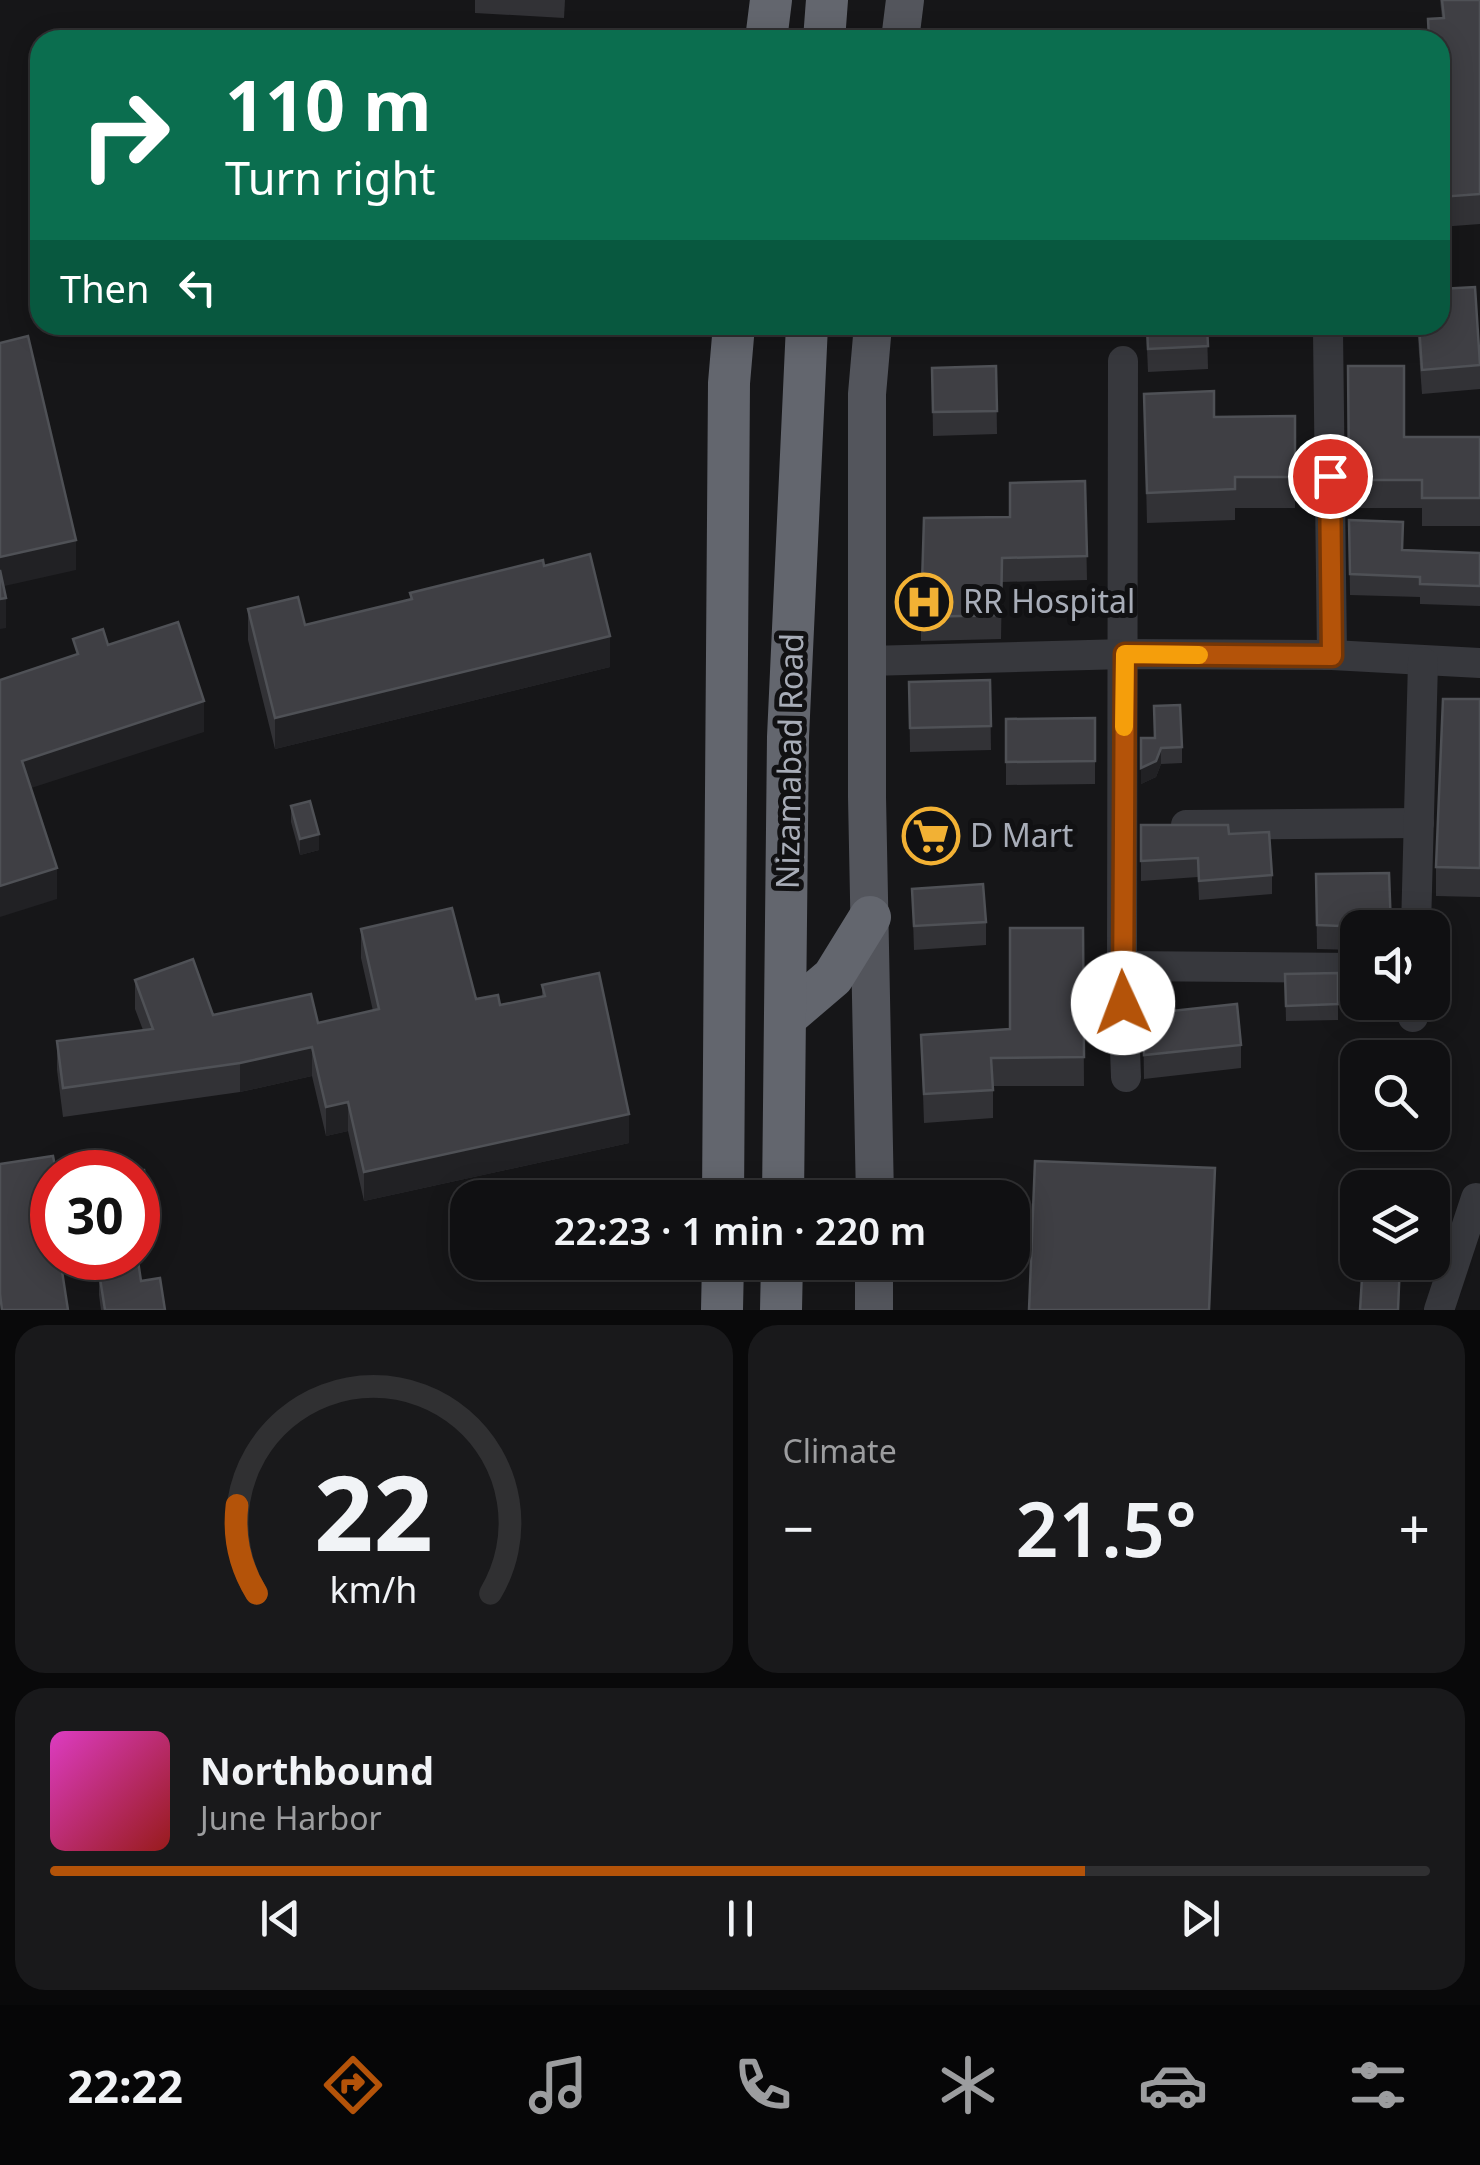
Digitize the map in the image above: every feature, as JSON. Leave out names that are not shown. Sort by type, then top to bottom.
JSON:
[{"type":"highway","points":[[767,30],[771,0]]},
{"type":"highway","points":[[825,30],[828,0]]},
{"type":"highway","name":"Nizamabad Road","points":[[723,1180],[729,383],[733,335]]},
{"type":"highway","name":"Nizamabad Road","points":[[783,1180],[790,664],[806,335]]},
{"type":"highway","points":[[785,1018],[833,977],[870,917]]},
{"type":"highway","points":[[722,1280],[722,1310]]},
{"type":"highway","points":[[782,1280],[782,1310]]},
{"type":"main road","points":[[901,30],[905,0]]},
{"type":"main road","points":[[872,335],[866,394],[875,1180]]},
{"type":"main road","points":[[874,1280],[874,1310]]},
{"type":"street","points":[[1328,335],[1332,656]]},
{"type":"street","points":[[1122,361],[1125,654],[1143,826],[1122,966],[1126,1077]]},
{"type":"street","points":[[868,661],[1125,654],[1332,656],[1480,663]]},
{"type":"street","points":[[1417,910],[1423,662]]},
{"type":"street","points":[[1143,826],[1419,823]]},
{"type":"street","points":[[1122,966],[1340,968]]},
{"type":"street","points":[[1439,1310],[1476,1198]]},
{"type":"building","points":[[1442,0],[1480,0],[1480,194],[1450,196],[1450,30],[1429,30],[1428,19],[1444,18]]},
{"type":"building","points":[[1475,287],[1480,365],[1422,370],[1420,335],[1450,335],[1450,288]]},
{"type":"building","points":[[1147,335],[1207,335],[1208,346],[1148,349]]},
{"type":"building","points":[[28,336],[76,540],[0,557],[0,343]]},
{"type":"building","points":[[996,366],[997,411],[933,412],[932,368]]},
{"type":"building","points":[[1348,366],[1404,366],[1404,437],[1480,437],[1480,498],[1422,498],[1422,480],[1349,480]]},
{"type":"building","points":[[1214,391],[1214,417],[1295,416],[1295,477],[1235,477],[1235,489],[1147,493],[1144,394]]},
{"type":"building","points":[[1085,481],[1087,556],[1002,558],[1001,615],[921,617],[924,518],[1010,517],[1010,483]]},
{"type":"building","points":[[1349,520],[1403,522],[1402,550],[1480,553],[1480,586],[1420,584],[1420,577],[1350,574]]},
{"type":"building","points":[[590,554],[610,636],[275,718],[248,609],[298,597],[305,625],[412,599],[410,593],[543,560],[544,566]]},
{"type":"building","points":[[0,570],[6,598],[0,599]]},
{"type":"building","points":[[178,622],[204,701],[22,761],[57,868],[0,886],[0,680],[78,654],[73,639],[103,629],[108,645]]},
{"type":"building","points":[[990,680],[991,726],[910,728],[909,682]]},
{"type":"building","points":[[1443,699],[1480,699],[1480,868],[1436,867]]},
{"type":"building","points":[[1180,705],[1182,747],[1161,748],[1156,761],[1141,768],[1141,738],[1155,738],[1154,706]]},
{"type":"building","points":[[1095,718],[1095,761],[1006,762],[1006,719]]},
{"type":"building","points":[[310,801],[319,834],[300,839],[291,806]]},
{"type":"building","points":[[1141,825],[1228,825],[1229,834],[1269,832],[1272,875],[1199,881],[1198,858],[1141,861]]},
{"type":"building","points":[[1389,873],[1390,910],[1340,910],[1340,926],[1317,925],[1316,874]]},
{"type":"building","points":[[983,884],[986,922],[914,926],[912,889]]},
{"type":"building","points":[[452,908],[476,999],[498,995],[500,1005],[545,996],[542,985],[599,973],[629,1114],[364,1172],[348,1102],[326,1107],[312,1047],[240,1063],[63,1088],[57,1041],[153,1029],[135,980],[193,959],[213,1015],[311,994],[318,1023],[379,1009],[361,929]]},
{"type":"building","points":[[1010,928],[1083,928],[1084,1057],[991,1058],[993,1090],[924,1094],[921,1035],[1010,1029]]},
{"type":"building","points":[[1338,973],[1338,1004],[1286,1006],[1285,974]]},
{"type":"building","points":[[1237,1004],[1241,1045],[1144,1055],[1143,1014]]},
{"type":"building","points":[[30,1159],[30,1280],[63,1280],[68,1310],[2,1310],[0,1164]]},
{"type":"building","points":[[1035,1161],[1215,1168],[1209,1310],[1029,1310]]},
{"type":"building","points":[[160,1278],[165,1310],[105,1310],[100,1280]]},
{"type":"building","points":[[1362,1280],[1399,1280],[1398,1310],[1360,1310]]},
{"type":"slow traffic","points":[[1124,727],[1125,654],[1199,655]]},
{"type":"place","name":"RR Hospital","points":[[924,602]]},
{"type":"place","name":"D Mart","points":[[931,836]]},
{"type":"route","points":[[1123,1003],[1125,654],[1332,656],[1330,476]]}]
